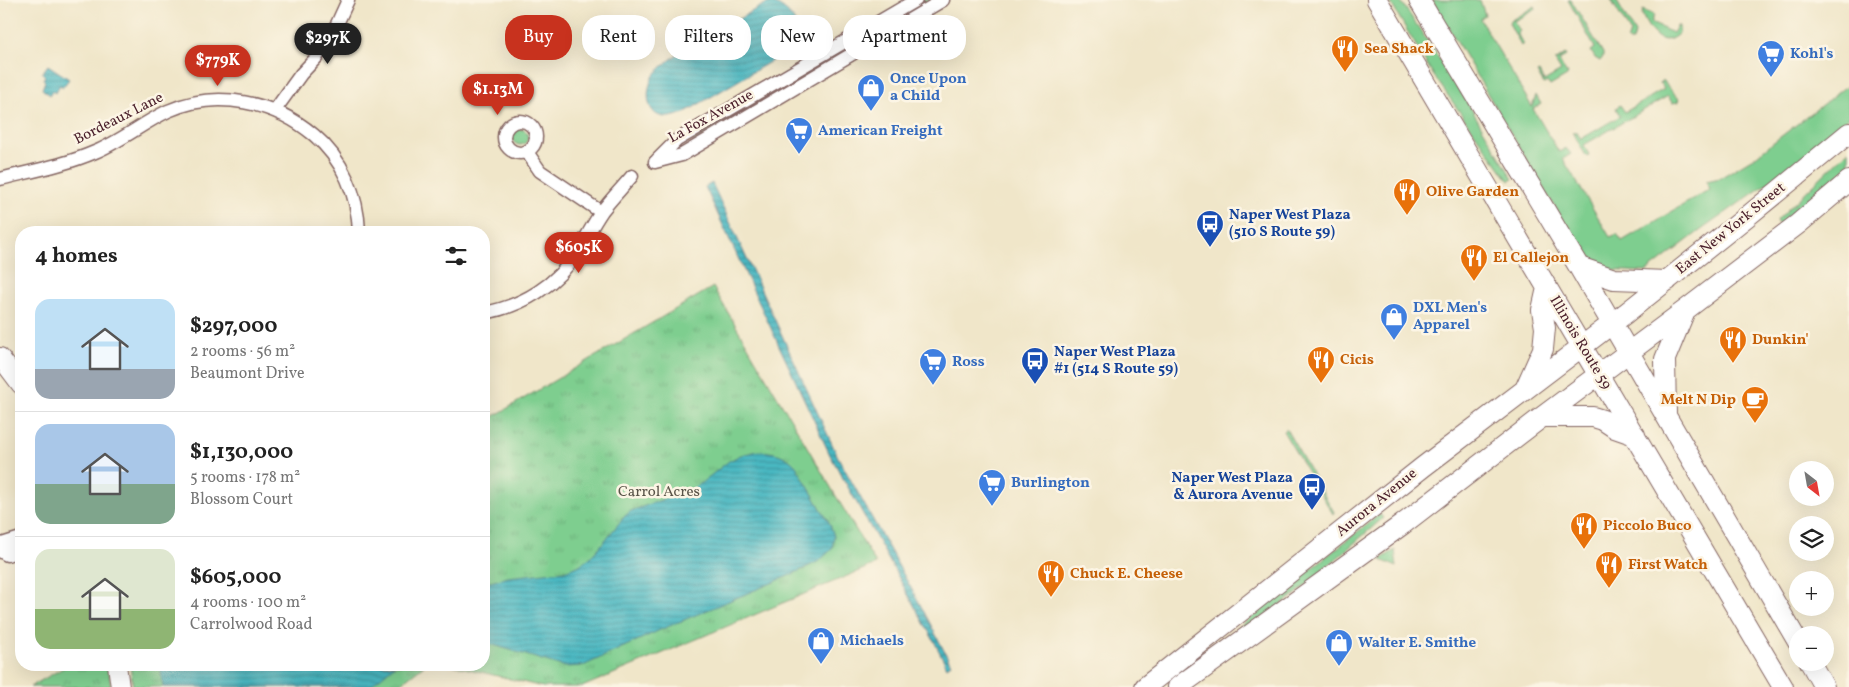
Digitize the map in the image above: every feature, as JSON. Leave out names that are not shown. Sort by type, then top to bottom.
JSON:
[{"type":"main road","name":"Illinois Route 59","points":[[1377,0],[1783,687]]},
{"type":"main road","points":[[1420,0],[1630,353],[1789,627]]},
{"type":"main road","name":"East New York Street","points":[[1612,324],[1804,172],[1849,133]]},
{"type":"main road","points":[[1630,353],[1798,224],[1849,181]]},
{"type":"main road","points":[[1579,267],[1614,279],[1667,281]]},
{"type":"main road","points":[[1525,389],[1543,349],[1545,328],[1542,310],[1547,288]]},
{"type":"main road","points":[[1666,417],[1665,359],[1685,311]]},
{"type":"main road","name":"Aurora Avenue","points":[[1145,687],[1423,467],[1612,324]]},
{"type":"main road","name":"Aurora Avenue","points":[[1178,687],[1403,524],[1542,417],[1630,353]]},
{"type":"main road","points":[[1542,417],[1593,417],[1635,435]]},
{"type":"main road","points":[[1815,671],[1824,687]]},
{"type":"street","points":[[275,110],[301,74],[317,57],[348,0]]},
{"type":"street","name":"La Fox Avenue","points":[[916,0],[677,140],[655,162],[682,154],[943,0]]},
{"type":"street","name":"Bordeaux Lane","points":[[0,179],[54,166],[96,152],[168,111],[182,106],[220,100],[241,102],[275,110],[296,120],[312,133],[335,157],[348,181],[355,200],[358,226]]},
{"type":"street","points":[[527,152],[540,171],[601,212]]},
{"type":"street","points":[[490,311],[510,306],[528,298],[554,280],[568,266],[577,253],[601,212],[632,176]]},
{"type":"street","points":[[0,357],[15,376]]},
{"type":"street","points":[[15,540],[2,544],[0,550],[7,555],[15,552]]},
{"type":"street","points":[[118,671],[120,687]]},
{"type":"green space","points":[[923,0],[938,0],[912,15],[898,15]]},
{"type":"green space","points":[[1389,0],[1400,0],[1457,85],[1513,179],[1509,181],[1434,76]]},
{"type":"green space","points":[[1432,0],[1480,0],[1485,15],[1480,19],[1532,107],[1536,95],[1541,104],[1533,109],[1559,152],[1566,148],[1571,154],[1563,159],[1610,237],[1617,234],[1622,241],[1710,189],[1706,181],[1720,178],[1753,158],[1849,84],[1849,117],[1803,158],[1697,233],[1646,272],[1605,270],[1584,250],[1560,216]]},
{"type":"green space","points":[[1568,0],[1571,0],[1603,53],[1600,61],[1595,58],[1591,51],[1595,48]]},
{"type":"green space","points":[[1611,0],[1616,0],[1635,33],[1633,41],[1627,41],[1630,32]]},
{"type":"green space","points":[[1535,6],[1536,9],[1514,21],[1520,31],[1517,33],[1523,44],[1521,46],[1509,23]]},
{"type":"green space","points":[[1643,10],[1654,15],[1651,23],[1673,33],[1677,26],[1679,26],[1679,33],[1667,40],[1656,36],[1642,14]]},
{"type":"green space","points":[[1565,54],[1566,56],[1559,60],[1566,73],[1568,73],[1567,76],[1550,86],[1547,82],[1544,84],[1537,73],[1539,72],[1544,81],[1561,71],[1555,61]]},
{"type":"green space","points":[[801,72],[803,75],[782,87],[769,99],[695,144],[691,137]]},
{"type":"green space","points":[[1662,80],[1679,99],[1678,102],[1672,103],[1668,96],[1584,145],[1589,155],[1586,156],[1573,133],[1576,131],[1581,139],[1620,116],[1616,108],[1620,105],[1625,112],[1664,89],[1660,83]]},
{"type":"green space","points":[[517,129],[523,129],[528,134],[526,143],[517,145],[512,140],[512,134]]},
{"type":"green space","points":[[1849,150],[1849,166],[1779,225],[1776,221]]},
{"type":"green space","name":"Carrol Acres","points":[[713,287],[876,564],[582,687],[543,687],[477,671],[490,671],[490,418]]},
{"type":"green space","points":[[1286,429],[1334,512],[1333,514],[1283,431]]},
{"type":"green space","points":[[1380,514],[1383,518],[1296,594],[1227,643],[1225,640],[1261,608]]},
{"type":"green space","points":[[1395,550],[1397,567],[1381,560],[1381,559]]},
{"type":"green space","points":[[58,671],[109,671],[111,687],[30,687]]},
{"type":"green space","points":[[131,671],[416,671],[396,687],[133,687]]},
{"type":"water","points":[[771,2],[790,15],[761,15],[761,60],[773,60],[684,113],[667,117],[653,112],[648,100],[649,86],[655,74],[670,60],[751,60],[751,15],[745,15]]},
{"type":"water","points":[[48,65],[69,79],[63,87],[60,85],[55,93],[52,91],[50,95],[42,89],[45,76],[42,73]]},
{"type":"water","points":[[712,183],[838,457],[921,606],[951,664],[947,667],[830,455],[705,187]]},
{"type":"water","points":[[758,451],[779,454],[796,466],[830,524],[834,536],[832,549],[819,561],[793,574],[660,630],[583,666],[565,667],[490,644],[490,582],[508,577],[564,571],[578,566],[597,550],[631,511],[689,490],[700,484],[729,461],[741,455]]},
{"type":"water","points":[[161,671],[388,671],[369,687],[163,687]]},
{"type":"place","name":"Sea Shack","points":[[1345,73]]},
{"type":"place","name":"Kohl's","points":[[1771,78]]},
{"type":"place","name":"Once Upon a Child","points":[[871,112]]},
{"type":"place","name":"American Freight","points":[[799,155]]},
{"type":"place","name":"Olive Garden","points":[[1407,216]]},
{"type":"place","name":"Naper West Plaza (510 S Route 59)","points":[[1210,248]]},
{"type":"place","name":"El Callejon","points":[[1474,282]]},
{"type":"place","name":"DXL Men's Apparel","points":[[1394,341]]},
{"type":"place","name":"Dunkin'","points":[[1733,364]]},
{"type":"place","name":"Cicis","points":[[1321,384]]},
{"type":"place","name":"Naper West Plaza #1 (514 S Route 59)","points":[[1035,385]]},
{"type":"place","name":"Ross","points":[[933,386]]},
{"type":"place","name":"Melt N Dip","points":[[1755,424]]},
{"type":"place","name":"Burlington","points":[[992,507]]},
{"type":"place","name":"Naper West Plaza & Aurora Avenue","points":[[1312,511]]},
{"type":"place","name":"Piccolo Buco","points":[[1584,550]]},
{"type":"place","name":"First Watch","points":[[1609,589]]},
{"type":"place","name":"Chuck E. Cheese","points":[[1051,598]]},
{"type":"place","name":"Michaels","points":[[821,665]]},
{"type":"place","name":"Walter E. Smithe","points":[[1339,667]]}]
